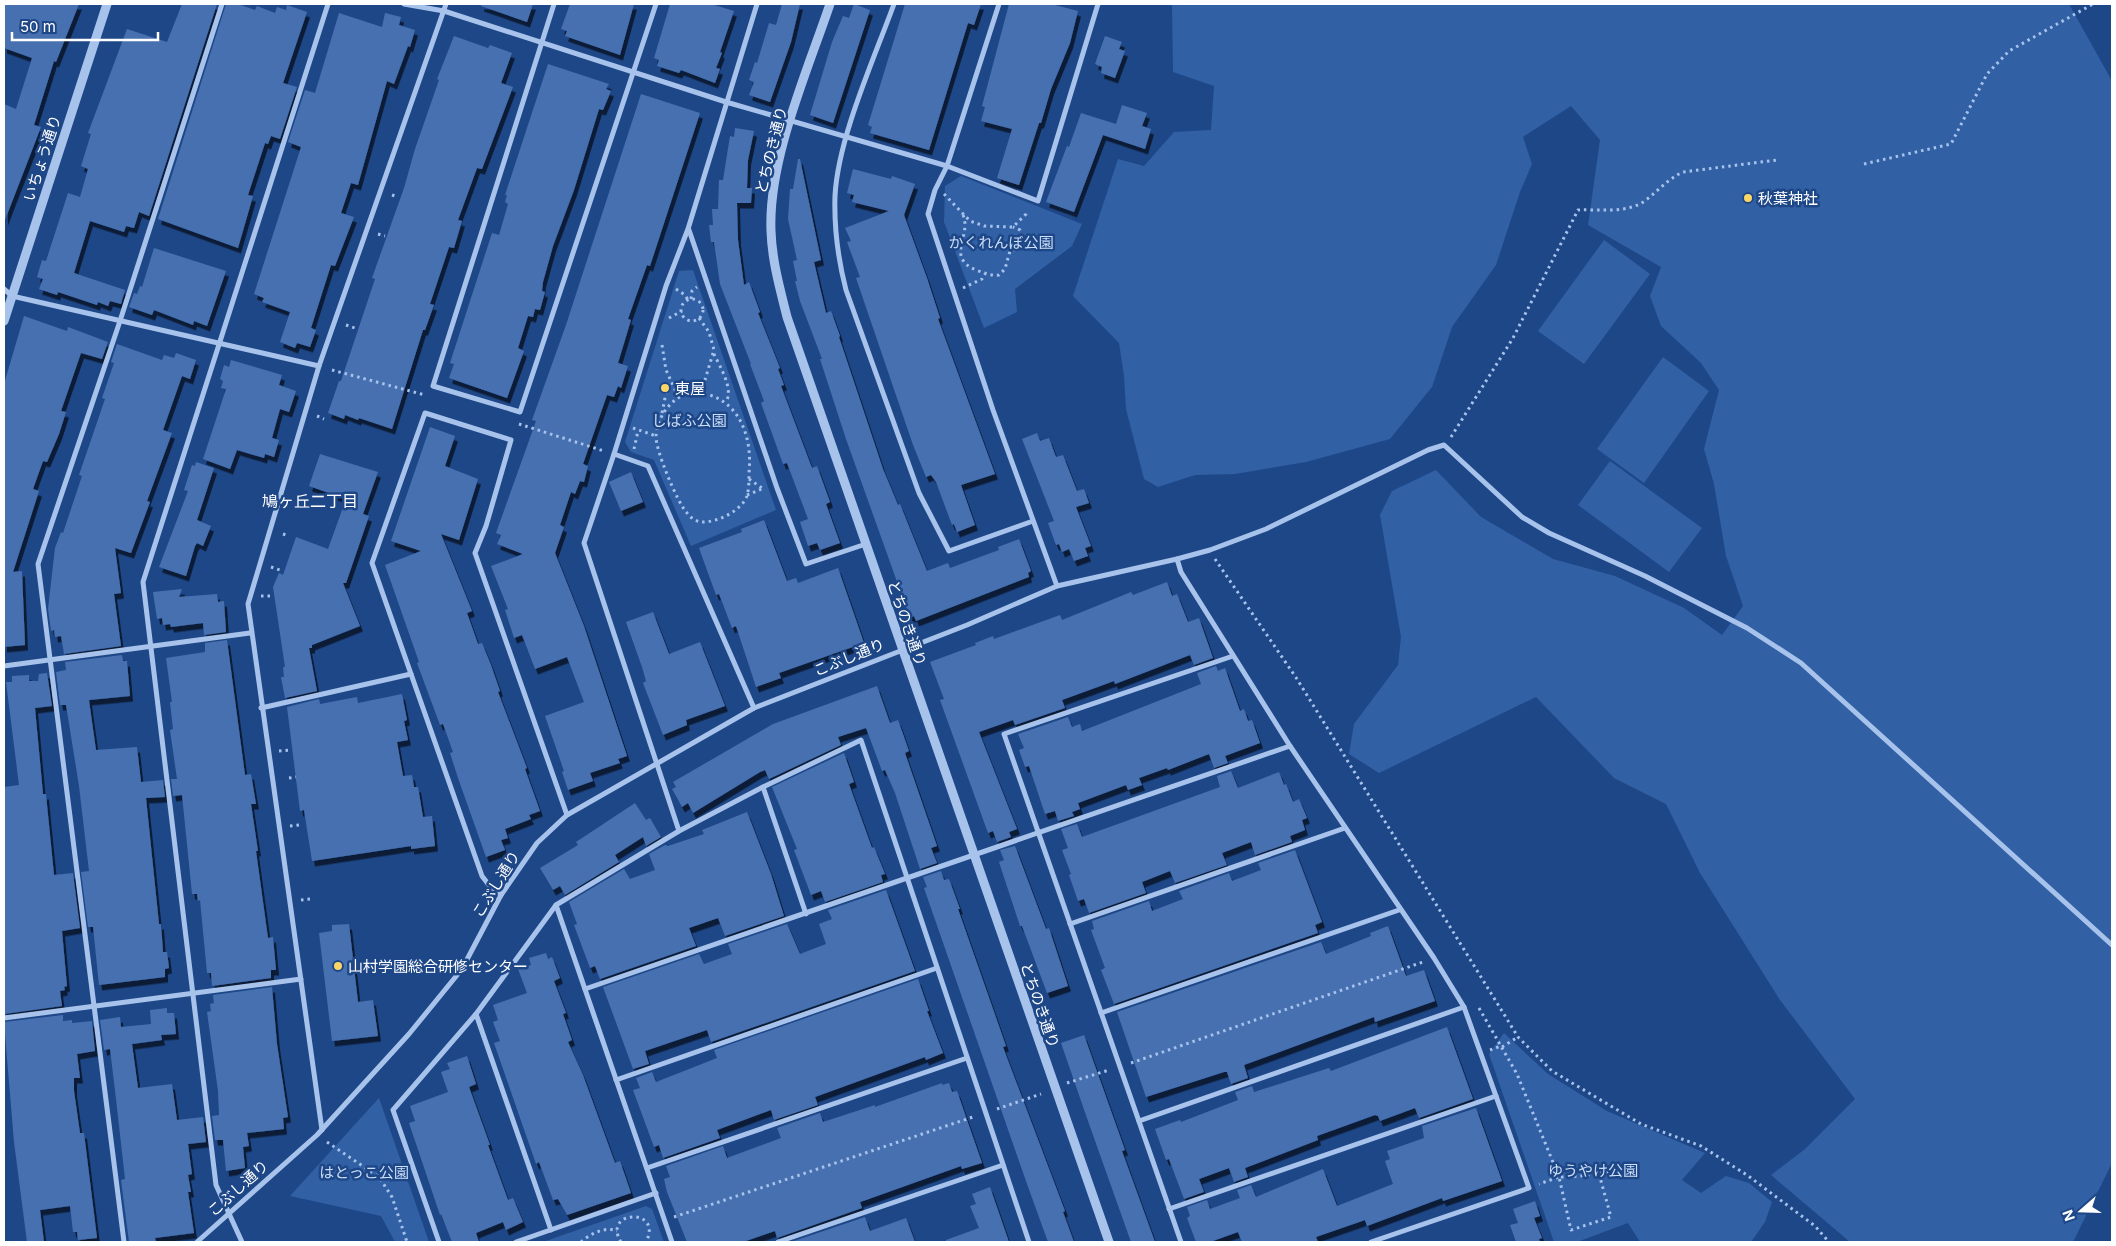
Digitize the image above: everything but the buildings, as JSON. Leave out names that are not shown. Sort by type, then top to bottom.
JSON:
[{"type":"street","name":"いちょう通り","points":[[4,322],[107,4]]},
{"type":"street","points":[[124,1242],[38,564],[120,321],[222,4]]},
{"type":"street","points":[[242,1242],[216,1185],[191,993],[152,646],[143,582],[328,4]]},
{"type":"street","points":[[404,4],[444,11],[726,102],[947,166],[1038,201],[1098,4]]},
{"type":"street","points":[[322,1130],[250,633],[248,604],[320,366],[446,4]]},
{"type":"street","points":[[554,4],[433,386],[520,412],[656,4]]},
{"type":"street","points":[[679,832],[584,543],[614,454],[666,286],[688,229],[757,4]]},
{"type":"street","name":"とちのき通り","points":[[830,4],[791,121],[777,173],[772,206],[771,232],[775,269],[787,317],[1109,1242]]},
{"type":"street","points":[[894,4],[846,138],[835,194],[838,262],[882,396],[919,493],[949,550],[1033,521]]},
{"type":"street","points":[[1000,4],[947,166],[935,190],[928,214],[1057,586]]},
{"type":"street","points":[[688,229],[777,488],[806,564],[866,544]]},
{"type":"street","points":[[4,289],[12,296],[320,366]]},
{"type":"street","points":[[4,301],[12,296]]},
{"type":"street","points":[[501,895],[492,889],[482,876],[372,563],[425,413],[511,440],[486,526],[474,553],[567,816]]},
{"type":"street","points":[[1444,445],[1522,517],[1549,533],[1645,576],[1747,628],[1801,663],[2112,945]]},
{"type":"street","name":"こぶし通り","points":[[197,1242],[317,1135],[409,1034],[462,969],[501,895],[536,844],[567,816],[754,708],[1057,586],[1210,550],[1266,528],[1428,450],[1444,445]]},
{"type":"street","points":[[614,454],[631,462],[648,466],[754,708]]},
{"type":"street","points":[[1177,559],[1181,572],[1290,746],[1399,910],[1434,958],[1464,1007],[1529,1188],[1371,1242]]},
{"type":"street","points":[[4,666],[250,633]]},
{"type":"street","points":[[1181,1242],[1004,734],[1233,656]]},
{"type":"street","points":[[262,708],[411,674]]},
{"type":"street","points":[[439,1242],[392,1110],[476,1014],[556,905],[679,832],[762,787],[861,740],[1029,1242]]},
{"type":"street","points":[[585,989],[907,880],[1290,746]]},
{"type":"street","points":[[762,787],[806,914]]},
{"type":"street","points":[[1070,924],[1345,828]]},
{"type":"street","points":[[556,905],[672,1242]]},
{"type":"street","points":[[1101,1012],[1399,910]]},
{"type":"street","points":[[616,1080],[937,968]]},
{"type":"street","points":[[4,1018],[301,979]]},
{"type":"street","points":[[1139,1121],[1464,1007]]},
{"type":"street","points":[[476,1014],[550,1230]]},
{"type":"street","points":[[647,1168],[967,1058]]},
{"type":"street","points":[[1169,1209],[1496,1096]]},
{"type":"street","points":[[778,1242],[1003,1165]]},
{"type":"street","points":[[516,1242],[656,1193]]},
{"type":"path","points":[[1864,164],[1951,144],[1987,74],[2009,51],[2093,4]]},
{"type":"path","points":[[1444,445],[1484,387],[1513,338],[1578,210],[1624,209],[1634,206],[1645,201],[1673,177],[1683,172],[1777,160]]},
{"type":"path","points":[[935,190],[947,195],[970,221],[984,226],[1013,227],[1020,230],[1024,239],[1019,248],[1010,251],[1005,269],[999,275],[985,274],[970,268],[963,262],[960,250],[967,224],[963,215]]},
{"type":"path","points":[[392,195],[398,197]]},
{"type":"path","points":[[1013,227],[1026,214],[1029,197]]},
{"type":"path","points":[[972,284],[982,279],[985,274]]},
{"type":"path","points":[[666,320],[682,311],[685,302],[695,299],[701,303],[703,310],[699,318]]},
{"type":"path","points":[[682,311],[689,320],[699,318]]},
{"type":"path","points":[[699,318],[711,337],[714,354],[727,387],[728,397],[726,402]]},
{"type":"path","points":[[662,340],[661,351],[666,370],[678,396]]},
{"type":"path","points":[[701,393],[714,354]]},
{"type":"path","points":[[666,393],[656,436],[662,464],[685,512],[692,518],[702,522],[728,514],[738,507],[747,496],[762,489],[777,488]]},
{"type":"path","points":[[662,416],[678,396],[701,393],[713,395],[726,402],[738,414],[749,446],[747,496]]},
{"type":"path","points":[[511,440],[520,412]]},
{"type":"path","points":[[623,425],[656,436]]},
{"type":"path","points":[[631,462],[638,430]]},
{"type":"path","points":[[749,479],[762,489]]},
{"type":"path","points":[[283,534],[290,536]]},
{"type":"path","points":[[1210,550],[1292,671],[1518,1037],[1552,1072],[1642,1124],[1702,1146],[1747,1175],[1815,1226],[1829,1242]]},
{"type":"path","points":[[260,596],[272,596]]},
{"type":"path","points":[[289,778],[296,776]]},
{"type":"path","points":[[1066,1084],[1434,958]]},
{"type":"path","points":[[1474,1001],[1517,1074],[1559,1177],[1571,1230],[1611,1217],[1599,1174]]},
{"type":"path","points":[[1502,1048],[1518,1037]]},
{"type":"path","points":[[665,1221],[1041,1094]]},
{"type":"path","points":[[317,1135],[380,1177],[392,1197],[408,1242]]},
{"type":"path","points":[[1529,1188],[1559,1177],[1599,1174],[1626,1168]]},
{"type":"path","points":[[620,1242],[617,1231],[619,1224],[624,1218],[632,1216],[640,1218],[648,1227],[646,1242]]},
{"type":"path","points":[[582,1242],[591,1234],[611,1228],[617,1231]]},
{"type":"green space","points":[[1172,4],[2069,4],[2112,81],[2112,1163],[2073,1242],[1850,1242],[1771,1175],[1805,1149],[1855,1099],[1780,1000],[1700,873],[1666,804],[1614,778],[1536,697],[1379,773],[1349,754],[1354,724],[1398,665],[1401,637],[1380,515],[1392,491],[1436,470],[1481,517],[1553,559],[1615,576],[1684,608],[1722,635],[1743,606],[1726,556],[1714,484],[1704,449],[1719,390],[1701,363],[1661,326],[1650,296],[1661,267],[1588,225],[1600,140],[1571,106],[1523,137],[1532,164],[1520,192],[1496,265],[1452,327],[1432,387],[1390,439],[1306,462],[1235,474],[1195,475],[1158,487],[1144,479],[1126,409],[1119,343],[1073,296],[1118,159],[1144,166],[1174,132],[1211,130],[1214,86],[1173,72]]},
{"type":"green space","name":"かくれんぼ公園","points":[[961,176],[1082,224],[1072,246],[1015,289],[1017,312],[984,328],[944,222],[945,186]]},
{"type":"green space","points":[[1604,240],[1650,274],[1584,364],[1538,331]]},
{"type":"green space","name":"しばふ公園","points":[[693,270],[776,510],[691,546],[654,460],[631,452],[625,442],[679,271]]},
{"type":"green space","points":[[1663,357],[1709,391],[1644,483],[1597,449]]},
{"type":"green space","points":[[1610,461],[1702,528],[1669,572],[1578,505]]},
{"type":"green space","name":"ゆうやけ公園","points":[[1504,1033],[1548,1074],[1607,1111],[1705,1153],[1682,1180],[1701,1193],[1726,1176],[1749,1183],[1772,1202],[1765,1222],[1751,1242],[1640,1242],[1628,1223],[1577,1242],[1554,1242],[1489,1054]]},
{"type":"green space","name":"はとっこ公園","points":[[379,1098],[429,1242],[395,1242],[381,1216],[290,1196]]},
{"type":"green space","points":[[646,1206],[652,1209],[664,1242],[543,1242]]},
{"type":"place","name":"秋葉神社","points":[[1748,198]]},
{"type":"place","name":"東屋","points":[[665,388]]},
{"type":"place","name":"山村学園総合研修センター","points":[[338,966]]},
{"type":"district","name":"鳩ヶ丘二丁目","points":[[310,501]]}]
